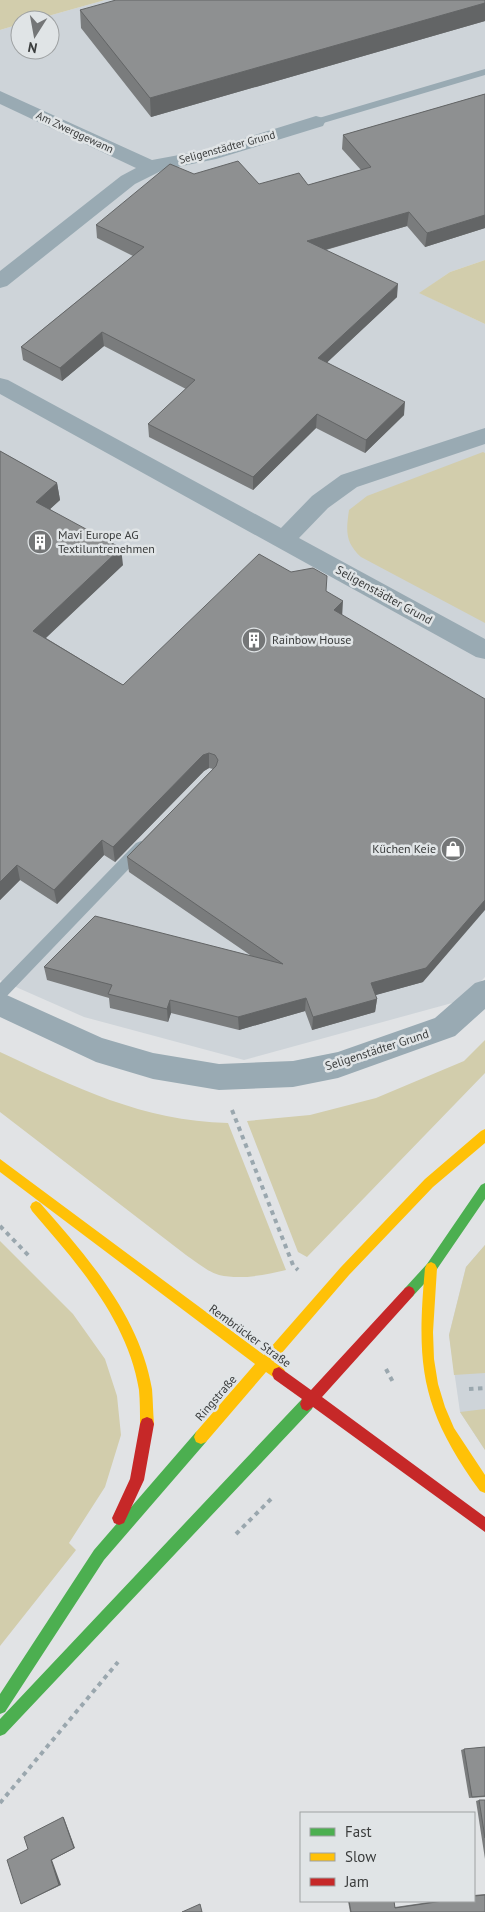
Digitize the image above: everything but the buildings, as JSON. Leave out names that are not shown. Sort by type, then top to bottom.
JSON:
[{"type":"main road","name":"Ringstraße","points":[[0,1707],[100,1555],[326,1294],[429,1182],[485,1135]]},
{"type":"main road","name":"Rembrücker Straße","points":[[0,1166],[264,1364],[485,1525]]},
{"type":"main road","points":[[0,1166],[57,1231],[109,1298],[129,1335],[144,1378],[148,1406],[146,1444],[134,1489],[100,1555]]},
{"type":"main road","points":[[0,1729],[99,1626],[244,1468],[313,1398],[431,1268],[485,1188]]},
{"type":"main road","points":[[431,1268],[425,1317],[425,1354],[432,1392],[444,1429],[472,1471],[485,1486]]},
{"type":"street","name":"Am Zwerggewann","points":[[0,97],[150,167]]},
{"type":"street","name":"Seligenstädter Grund","points":[[0,281],[128,180],[150,167],[209,155],[316,122]]},
{"type":"street","name":"Seligenstädter Grund","points":[[0,386],[485,650]]},
{"type":"street","points":[[284,540],[320,502],[349,481],[485,436]]},
{"type":"street","name":"Seligenstädter Grund","points":[[0,1004],[96,1049],[153,1066],[219,1077],[293,1074],[338,1065],[403,1044],[445,1027],[485,992]]},
{"type":"lane","name":"Seligenstädter Grund","points":[[316,122],[485,72]]},
{"type":"lane","points":[[0,993],[149,839]]},
{"type":"path","points":[[219,1077],[293,1265],[326,1294]]},
{"type":"path","points":[[368,1338],[397,1389]]},
{"type":"path","points":[[232,1539],[273,1497]]},
{"type":"path","points":[[0,1804],[119,1660]]},
{"type":"shaded area","points":[[0,0],[105,0],[60,13],[60,10],[10,10],[10,27],[0,30]]},
{"type":"shaded area","points":[[105,0],[485,0],[485,260],[450,272],[420,293],[485,324],[485,977],[463,1000],[244,1060],[84,1017],[0,980],[0,30],[10,27],[10,60],[60,60],[60,13]]},
{"type":"shaded area","points":[[485,260],[485,324],[419,293],[450,272]]},
{"type":"shaded area","points":[[483,452],[485,453],[485,623],[361,557],[349,541],[347,530],[349,510],[367,496]]},
{"type":"shaded area","points":[[485,1040],[485,1073],[307,1257],[298,1252],[247,1121],[310,1115],[376,1098],[464,1061]]},
{"type":"shaded area","points":[[0,1052],[55,1078],[138,1109],[197,1121],[228,1123],[286,1270],[253,1276],[219,1275],[186,1255],[0,1112]]},
{"type":"shaded area","points":[[0,1241],[73,1314],[105,1359],[117,1396],[121,1435],[105,1487],[69,1543],[76,1550],[0,1646]]},
{"type":"shaded area","points":[[485,1245],[485,1450],[460,1412],[449,1335],[466,1267]]},
{"type":"shaded area","points":[[485,1245],[485,1373],[454,1375],[449,1335],[466,1267]]},
{"type":"shaded area","points":[[485,1409],[485,1450],[460,1412]]},
{"type":"traffic: fast","points":[[409,1292],[431,1268],[485,1189]]},
{"type":"traffic: fast","points":[[0,1729],[229,1484],[307,1404]]},
{"type":"traffic: fast","points":[[0,1707],[99,1555],[201,1437]]},
{"type":"traffic: slow","points":[[201,1437],[345,1271],[429,1183],[485,1135]]},
{"type":"traffic: slow","points":[[0,1165],[279,1374]]},
{"type":"traffic: slow","points":[[36,1207],[87,1269],[117,1314],[129,1338],[138,1363],[145,1389],[147,1424]]},
{"type":"traffic: slow","points":[[431,1268],[427,1332],[431,1384],[438,1408],[449,1433],[485,1486]]},
{"type":"traffic: jam","points":[[307,1404],[409,1292]]},
{"type":"traffic: jam","points":[[279,1374],[485,1525]]},
{"type":"traffic: jam","points":[[119,1518],[137,1480],[147,1424]]},
{"type":"place","name":"Mavi Europe AG Textiluntrenehmen","points":[[40,542]]},
{"type":"place","name":"Rainbow House","points":[[254,640]]},
{"type":"place","name":"Küchen Keie","points":[[453,849]]}]
